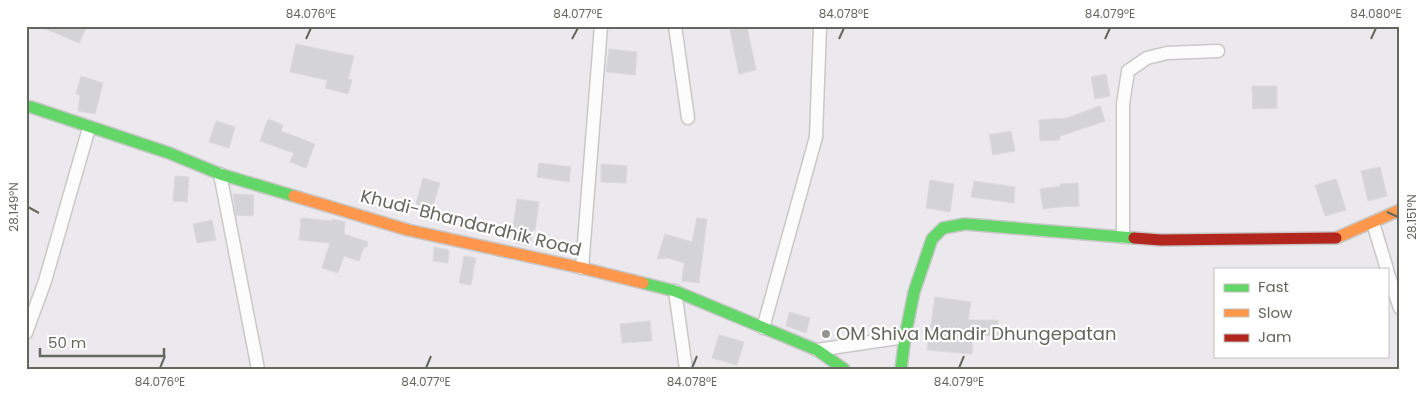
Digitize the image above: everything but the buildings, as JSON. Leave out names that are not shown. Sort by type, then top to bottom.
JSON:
[{"type":"street","points":[[582,268],[601,26]]},
{"type":"street","points":[[675,26],[688,118]]},
{"type":"street","points":[[763,328],[816,136],[820,26]]},
{"type":"street","points":[[1123,236],[1123,104],[1128,71],[1147,58],[1167,53],[1218,52]]},
{"type":"street","name":"Khudi-Bhandardhik Road","points":[[26,107],[31,107],[89,128],[169,153],[220,174],[408,230],[582,268],[675,291],[816,350],[844,369]]},
{"type":"street","points":[[26,333],[45,281],[89,128]]},
{"type":"street","points":[[220,174],[258,369]]},
{"type":"street","points":[[901,369],[914,292],[932,240],[943,228],[965,224],[1161,240],[1338,238],[1400,210]]},
{"type":"street","points":[[1372,222],[1386,268]]},
{"type":"street","points":[[1388,273],[1400,308]]},
{"type":"street","points":[[675,291],[686,369]]},
{"type":"street","points":[[816,350],[905,337]]},
{"type":"traffic: fast","points":[[26,107],[31,107],[169,153],[220,174],[294,196]]},
{"type":"traffic: fast","points":[[901,369],[914,292],[932,239],[943,228],[965,224],[1134,238]]},
{"type":"traffic: fast","points":[[643,283],[675,291],[817,350],[844,369]]},
{"type":"traffic: slow","points":[[294,196],[408,230],[643,283]]},
{"type":"traffic: slow","points":[[1336,238],[1400,210]]},
{"type":"traffic: jam","points":[[1134,238],[1161,240],[1336,238]]},
{"type":"place","name":"OM Shiva Mandir Dhungepatan","points":[[826,334]]}]
